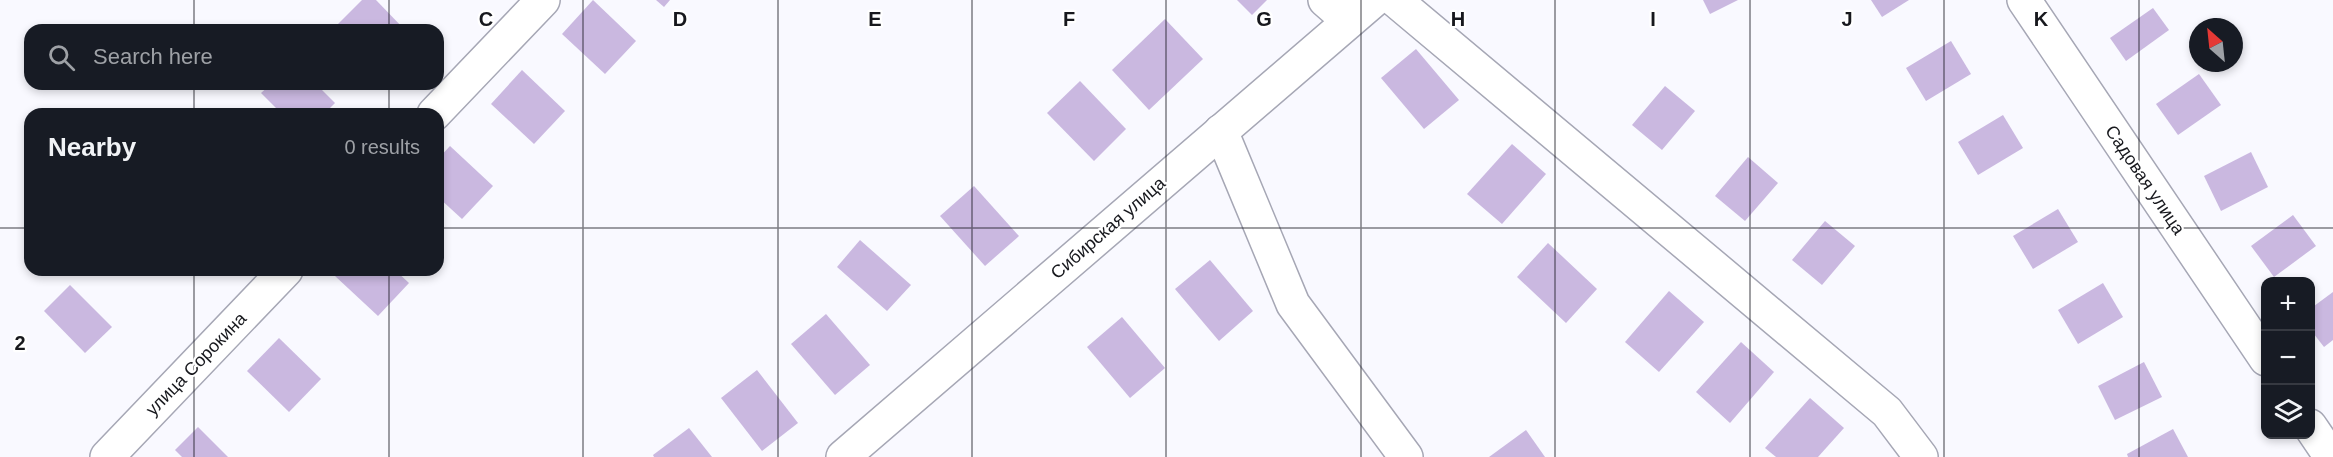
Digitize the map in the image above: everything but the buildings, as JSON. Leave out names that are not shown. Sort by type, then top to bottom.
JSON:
[{"type":"street","points":[[440,108],[543,0]]},
{"type":"street","points":[[1325,0],[1349,21]]},
{"type":"street","name":"Сибирская улица","points":[[843,457],[1374,0]]},
{"type":"street","points":[[1395,0],[1887,412],[1921,457]]},
{"type":"street","name":"Садовая улица","points":[[2024,0],[2261,353]]},
{"type":"street","points":[[1221,131],[1293,304],[1406,457]]},
{"type":"street","name":"улица Сорокина","points":[[107,457],[280,276]]},
{"type":"street","points":[[2315,433],[2331,457]]}]
